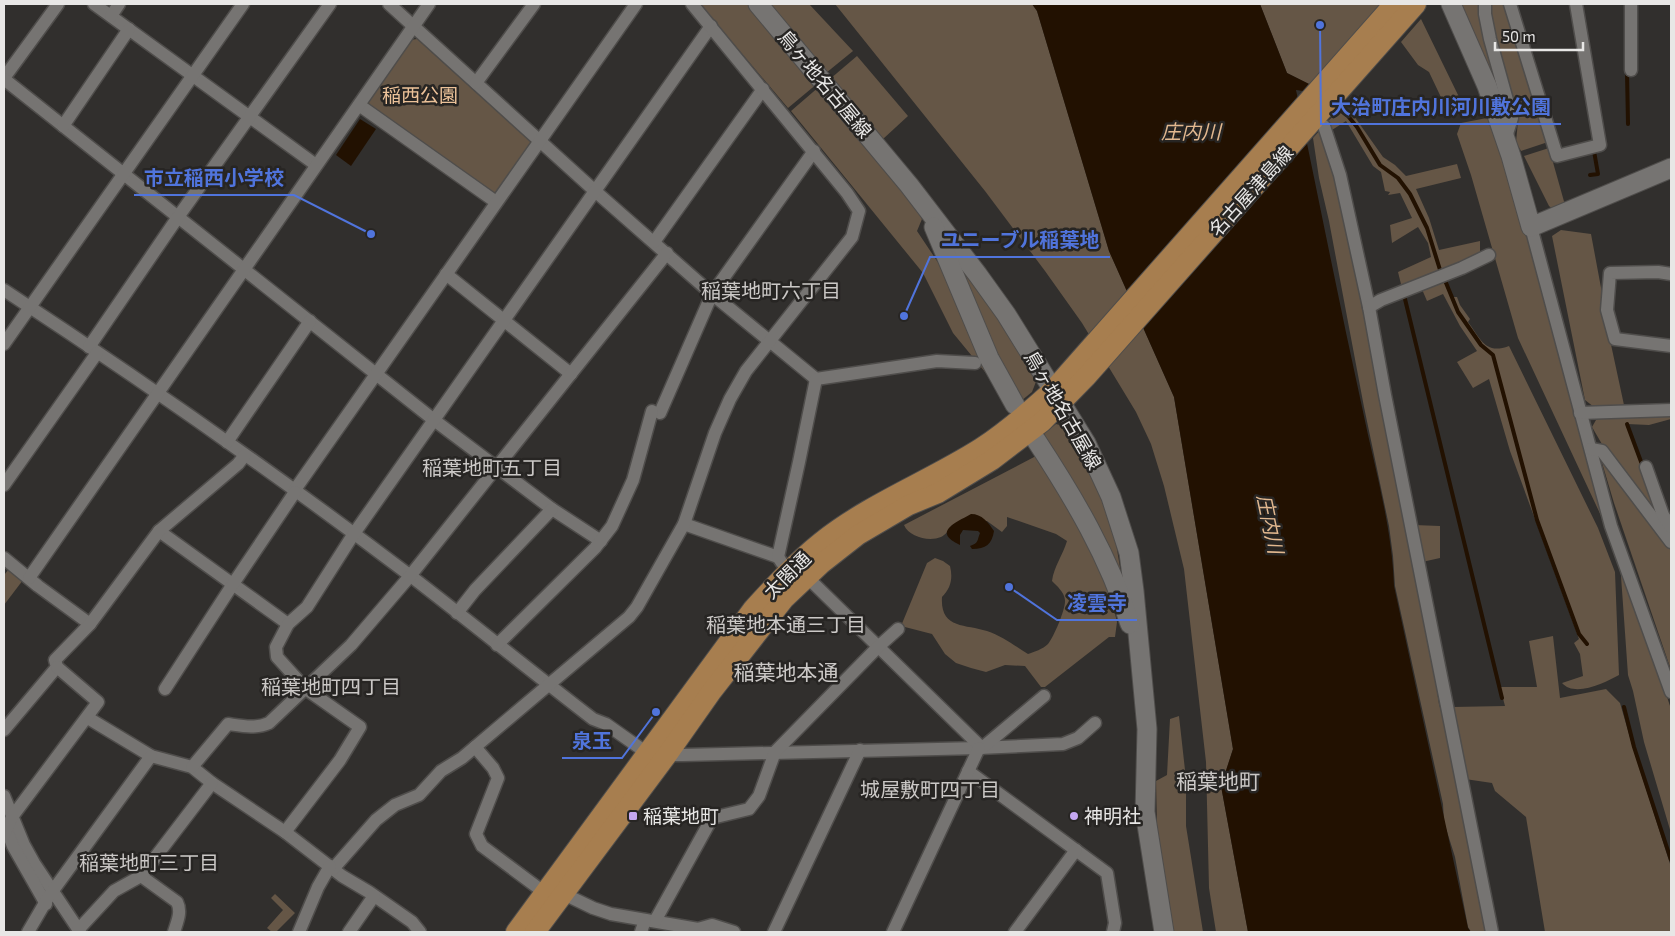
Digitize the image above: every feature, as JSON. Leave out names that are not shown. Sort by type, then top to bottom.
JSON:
[{"type":"main road","name":"鳥ヶ地名古屋線","points":[[758,4],[909,185],[954,242],[1006,314],[1086,442],[1111,497],[1128,553],[1142,661],[1147,729],[1145,812],[1164,932]]},
{"type":"main road","name":"名古屋津島線","points":[[1081,371],[1394,4]]},
{"type":"main road","name":"名古屋津島線","points":[[1081,371],[1416,4]]},
{"type":"main road","points":[[1451,4],[1487,86],[1531,227],[1671,168]]},
{"type":"main road","points":[[909,185],[934,227],[989,358],[1015,405]]},
{"type":"main road","name":"太閤通","points":[[536,932],[554,894],[647,753],[754,609],[791,569],[834,552],[880,521],[909,505],[938,493],[992,460],[1042,422],[1057,397],[1081,371]]},
{"type":"main road","points":[[1036,440],[1064,484],[1106,561],[1123,602],[1142,661]]},
{"type":"main road","name":"太閤通","points":[[516,932],[554,894],[667,755],[712,691],[784,599],[791,569]]},
{"type":"street","points":[[58,4],[4,79],[496,468],[552,509],[601,541]]},
{"type":"street","points":[[94,4],[316,165]]},
{"type":"street","points":[[110,16],[119,4]]},
{"type":"street","points":[[4,344],[243,4]]},
{"type":"street","points":[[4,485],[178,217],[330,4]]},
{"type":"street","points":[[389,4],[595,191],[712,294],[816,379],[937,361],[975,364]]},
{"type":"street","points":[[29,578],[430,4]]},
{"type":"street","points":[[476,84],[534,4]]},
{"type":"street","points":[[165,689],[295,492],[539,140],[636,4]]},
{"type":"street","points":[[299,932],[318,887],[332,868],[376,820],[395,805],[419,795],[441,771],[462,758],[550,685],[629,617],[637,607],[684,524],[715,433],[730,399],[746,371],[852,237],[859,211],[847,193],[692,4]]},
{"type":"street","points":[[1485,4],[1490,39],[1512,118],[1505,140]]},
{"type":"street","points":[[1510,4],[1557,156],[1600,145],[1576,4]]},
{"type":"street","points":[[1631,4],[1631,70]]},
{"type":"street","points":[[285,832],[340,760],[360,727],[306,689],[277,657],[276,648],[288,624],[307,607],[353,534],[711,26]]},
{"type":"street","points":[[63,126],[129,29]]},
{"type":"street","points":[[654,242],[763,89]]},
{"type":"street","points":[[359,105],[496,202]]},
{"type":"street","points":[[1324,126],[1340,175],[1367,302],[1370,307],[1385,395],[1492,932]]},
{"type":"street","points":[[497,645],[601,541],[612,526],[633,480],[656,412],[712,294],[814,151]]},
{"type":"street","points":[[1531,227],[1611,526],[1671,692]]},
{"type":"street","points":[[192,768],[228,724],[246,727],[269,724],[351,645],[410,576],[667,254]]},
{"type":"street","points":[[1370,307],[1388,297],[1462,268],[1488,255]]},
{"type":"street","points":[[1671,274],[1658,272],[1610,273],[1607,310],[1615,339],[1671,346]]},
{"type":"street","points":[[446,274],[571,374]]},
{"type":"street","points":[[4,290],[227,442],[410,576],[593,719],[606,724],[647,753],[667,755],[980,748],[1063,744],[1078,738],[1095,723]]},
{"type":"street","points":[[227,442],[310,322]]},
{"type":"street","points":[[791,569],[799,462],[816,379]]},
{"type":"street","points":[[1580,413],[1671,410]]},
{"type":"street","points":[[1591,449],[1602,451],[1671,542]]},
{"type":"street","points":[[7,826],[98,702],[57,667],[55,660],[90,624],[160,531],[238,464],[245,455]]},
{"type":"street","points":[[1646,467],[1663,515],[1671,527]]},
{"type":"street","points":[[457,613],[475,590],[552,509]]},
{"type":"street","points":[[684,524],[791,569],[878,647],[980,748]]},
{"type":"street","points":[[160,531],[288,624]]},
{"type":"street","points":[[4,558],[38,586],[90,624]]},
{"type":"street","points":[[641,932],[650,921],[712,818],[749,809],[759,796],[775,752],[898,629]]},
{"type":"street","points":[[4,730],[57,667]]},
{"type":"street","points":[[893,932],[980,748],[1044,696]]},
{"type":"street","points":[[88,718],[151,756],[192,768],[285,832],[332,868],[412,922],[420,932]]},
{"type":"street","points":[[475,747],[498,778],[476,834],[482,846],[554,894],[593,908],[611,914],[698,929],[712,924],[734,932]]},
{"type":"street","points":[[774,932],[860,750]]},
{"type":"street","points":[[28,932],[53,891],[151,756]]},
{"type":"street","points":[[968,771],[1106,872],[1115,923],[1113,932]]},
{"type":"street","points":[[7,826],[24,845],[79,931],[114,892],[141,876],[212,783]]},
{"type":"street","points":[[4,796],[7,826],[13,846],[46,904]]},
{"type":"street","points":[[1015,932],[1076,850]]},
{"type":"street","points":[[141,876],[177,902],[180,908],[174,932]]},
{"type":"street","points":[[349,932],[374,896]]},
{"type":"green space","points":[[700,4],[750,4],[818,83],[788,108]]},
{"type":"green space","points":[[766,4],[809,4],[853,51],[826,73]]},
{"type":"green space","points":[[835,4],[1032,4],[1037,11],[1109,251],[1174,397],[1233,749],[1221,786],[1248,932],[1216,932],[1209,888],[1206,762],[1184,569],[1164,486],[1151,444],[1136,412],[1082,323],[1045,271],[985,191]]},
{"type":"green space","points":[[1260,4],[1383,4],[1311,85],[1287,73]]},
{"type":"green space","points":[[1457,4],[1481,4],[1503,109]]},
{"type":"green space","points":[[1490,4],[1504,4],[1548,142],[1521,151],[1516,142],[1518,121],[1511,103],[1491,27]]},
{"type":"green space","points":[[1421,19],[1459,97],[1457,106],[1448,112],[1429,72],[1418,65],[1401,42]]},
{"type":"green space","name":"稲西公園","points":[[417,39],[530,141],[530,146],[497,194],[492,195],[367,107],[366,102],[410,40]]},
{"type":"green space","points":[[857,56],[908,116],[883,139],[830,79]]},
{"type":"green space","points":[[820,86],[904,189],[922,219],[917,231],[941,267],[990,378],[953,333],[923,273],[791,111]]},
{"type":"green space","points":[[1344,106],[1354,116],[1383,157],[1406,176],[1457,164],[1461,178],[1416,189],[1429,218],[1439,250],[1480,241],[1480,253],[1405,287],[1401,284],[1398,272],[1431,257],[1428,243],[1418,227],[1392,243],[1390,225],[1412,218],[1400,193],[1388,195],[1390,192],[1385,191],[1381,172],[1373,166],[1346,121],[1332,130],[1328,121]]},
{"type":"green space","points":[[1492,117],[1512,175],[1603,520],[1518,338],[1471,175],[1457,134],[1461,123]]},
{"type":"green space","points":[[1321,129],[1347,219],[1427,626],[1439,704],[1454,759],[1488,932],[1471,932],[1468,927],[1455,857],[1444,822],[1443,804],[1395,586],[1389,526],[1319,178],[1313,138]]},
{"type":"green space","points":[[1549,148],[1565,205],[1554,210],[1549,206],[1524,156]]},
{"type":"green space","points":[[1561,230],[1591,234],[1602,293],[1607,293],[1604,312],[1624,405],[1594,407],[1585,400],[1552,236]]},
{"type":"green space","points":[[953,252],[969,272],[1037,379],[1032,392],[1021,401],[993,355]]},
{"type":"green space","points":[[1445,278],[1453,297],[1457,297],[1470,319],[1468,322],[1484,344],[1494,348],[1509,346],[1598,528],[1615,572],[1619,675],[1599,685],[1575,689],[1562,683],[1583,676],[1580,654],[1574,643],[1579,639],[1510,451],[1489,379],[1473,388],[1457,362],[1477,351],[1460,326],[1443,294],[1427,301],[1421,287]]},
{"type":"green space","points":[[1671,415],[1671,419],[1649,425],[1627,424],[1660,515],[1671,532],[1606,451],[1592,427],[1596,420],[1602,416]]},
{"type":"green space","points":[[1056,424],[1067,427],[1083,453],[1114,531],[1123,586],[1041,436]]},
{"type":"green space","points":[[1036,456],[1094,551],[1110,593],[1117,622],[1115,637],[1109,637],[1045,687],[1041,687],[1025,666],[1005,665],[986,672],[956,663],[945,654],[932,634],[901,626],[927,563],[935,558],[950,566],[950,583],[942,597],[942,607],[945,615],[950,620],[963,626],[993,633],[1028,654],[1048,644],[1059,622],[1065,604],[1063,594],[1052,581],[1067,541],[1056,534],[1007,517],[1007,526],[1002,532],[987,521],[952,525],[943,536],[931,539],[925,539],[910,533],[904,525]]},
{"type":"green space","points":[[1600,456],[1671,548],[1671,670],[1614,503]]},
{"type":"green space","points":[[1414,525],[1440,526],[1440,558],[1422,562]]},
{"type":"green space","points":[[1620,562],[1634,597],[1671,709],[1671,833],[1644,742],[1628,675]]},
{"type":"green space","points":[[9,569],[23,580],[4,605],[4,575]]},
{"type":"green space","points":[[1553,636],[1560,698],[1606,689],[1620,703],[1671,867],[1671,932],[1545,932],[1526,817],[1495,791],[1492,783],[1465,779],[1453,707],[1505,706],[1500,687],[1537,687],[1529,641]]},
{"type":"green space","points":[[1179,716],[1186,779],[1186,826],[1203,932],[1174,932],[1157,825],[1156,781],[1167,775],[1170,719]]},
{"type":"green space","points":[[275,894],[295,913],[276,932],[272,932],[267,928],[283,910],[271,898]]},
{"type":"water","name":"庄内川","points":[[1032,4],[1260,4],[1287,73],[1311,85],[1310,92],[1296,90],[1382,496],[1393,563],[1394,586],[1468,928],[1471,932],[1248,932],[1221,786],[1233,749],[1174,397],[1109,251],[1037,11]]},
{"type":"water","points":[[360,119],[376,129],[351,166],[336,155]]},
{"type":"water","points":[[971,514],[982,517],[994,531],[992,539],[985,547],[972,549],[970,546],[977,541],[980,533],[978,531],[963,530],[960,535],[960,545],[948,536],[947,532],[953,524]]},
{"type":"waterway","points":[[1627,72],[1628,124]]},
{"type":"waterway","points":[[1335,106],[1348,116],[1357,127],[1380,165],[1398,178],[1410,194],[1427,228],[1441,273]]},
{"type":"waterway","points":[[1590,175],[1598,174],[1594,151]]},
{"type":"waterway","points":[[1444,278],[1458,312],[1481,345],[1493,355],[1537,520],[1579,634],[1587,644]]},
{"type":"waterway","points":[[1404,295],[1502,698]]},
{"type":"waterway","points":[[1627,424],[1643,467]]},
{"type":"waterway","points":[[1624,707],[1634,747],[1671,860]]},
{"type":"place","name":"大治町庄内川河川敷公園","points":[[1320,25]]},
{"type":"place","name":"市立稲西小学校","points":[[371,234]]},
{"type":"place","name":"ユニーブル稲葉地","points":[[904,316]]},
{"type":"place","name":"凌雲寺","points":[[1009,587]]},
{"type":"place","name":"泉玉","points":[[656,712]]},
{"type":"place","name":"稲葉地町","points":[[633,816]]},
{"type":"place","name":"神明社","points":[[1074,816]]},
{"type":"district","name":"稲葉地町六丁目","points":[[771,291]]},
{"type":"district","name":"稲葉地町五丁目","points":[[492,468]]},
{"type":"district","name":"稲葉地本通三丁目","points":[[786,625]]},
{"type":"district","name":"稲葉地本通","points":[[786,673]]},
{"type":"district","name":"稲葉地町四丁目","points":[[331,687]]},
{"type":"district","name":"稲葉地町","points":[[1218,782]]},
{"type":"district","name":"城屋敷町四丁目","points":[[930,790]]},
{"type":"district","name":"稲葉地町三丁目","points":[[149,863]]}]
